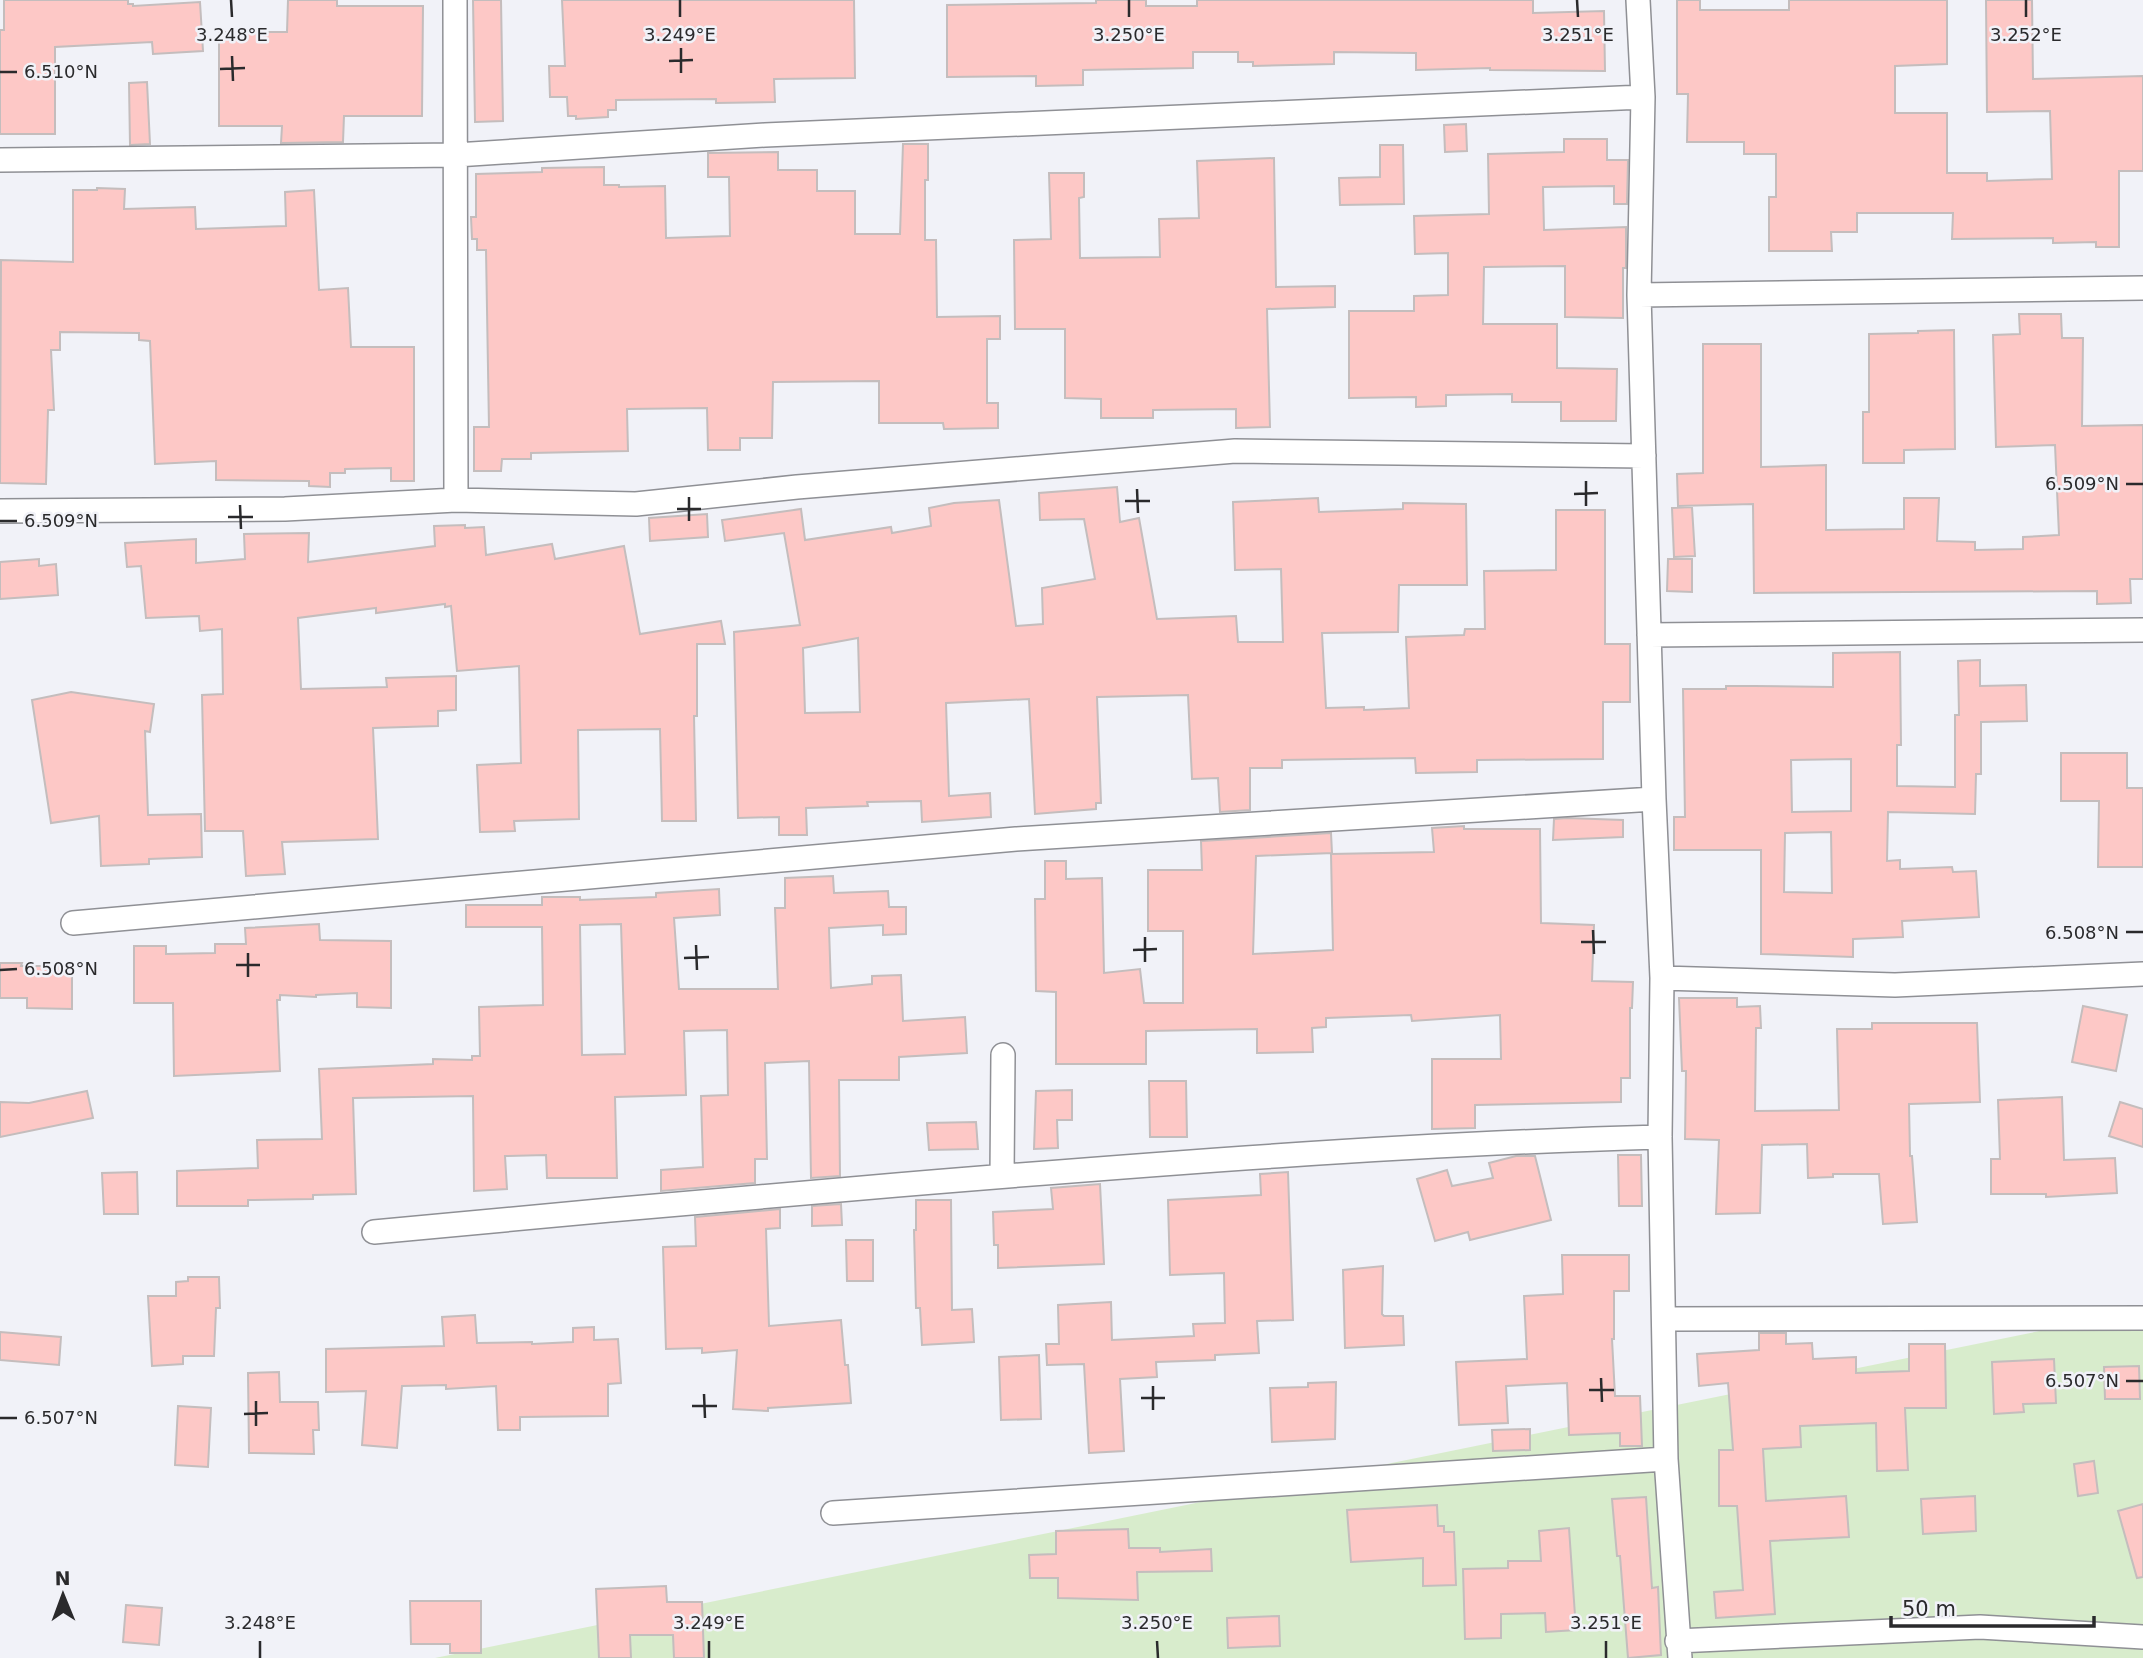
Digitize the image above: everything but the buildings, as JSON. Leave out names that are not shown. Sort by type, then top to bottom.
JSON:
[{"type":"street","points":[[455,0],[456,500]]},
{"type":"street","points":[[1638,0],[1643,97],[1639,295],[1662,978],[1660,1137],[1666,1459],[1678,1650],[1980,1627],[2143,1637]]},
{"type":"street","points":[[0,160],[456,155],[765,135],[1643,97]]},
{"type":"street","points":[[1639,295],[2143,288]]},
{"type":"street","points":[[0,511],[285,509],[456,500],[636,504],[797,487],[1235,452],[1643,456]]},
{"type":"street","points":[[1649,635],[2143,630]]},
{"type":"street","points":[[73,923],[1016,839],[1654,799]]},
{"type":"street","points":[[1662,978],[1895,985],[2143,974]]},
{"type":"street","points":[[1002,1176],[1003,1055]]},
{"type":"street","points":[[374,1232],[1002,1176],[1340,1150],[1506,1141],[1660,1137]]},
{"type":"street","points":[[1664,1319],[2143,1318]]},
{"type":"street","points":[[833,1513],[1666,1459]]},
{"type":"green space","points":[[2143,1310],[2143,1658],[435,1658]]}]
